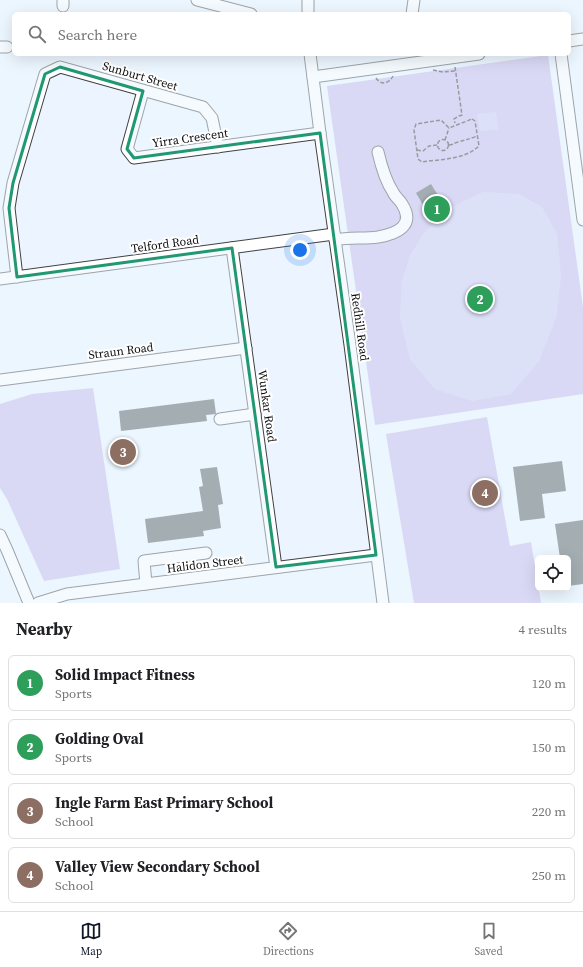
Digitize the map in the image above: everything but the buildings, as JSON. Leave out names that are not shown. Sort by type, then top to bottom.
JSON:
[{"type":"street","points":[[197,0],[242,12]]},
{"type":"street","points":[[308,0],[308,12]]},
{"type":"street","points":[[412,12],[414,0]]},
{"type":"street","points":[[571,41],[583,39]]},
{"type":"street","name":"Redhill Road","points":[[310,56],[383,603]]},
{"type":"street","points":[[313,78],[414,58],[446,56]]},
{"type":"street","points":[[561,56],[579,166],[583,220]]},
{"type":"street","name":"Sunburt Street","points":[[17,277],[9,208],[13,183],[45,74],[60,67],[203,107],[212,118],[218,147]]},
{"type":"street","name":"Yirra Crescent","points":[[143,91],[127,149],[134,158],[320,133]]},
{"type":"street","name":"Telford Road","points":[[0,279],[232,248],[335,237],[377,237],[394,234],[407,223],[406,212],[403,205],[392,192],[383,171],[378,152]]},
{"type":"street","name":"Wunkar Road","points":[[232,248],[276,568]]},
{"type":"street","name":"Straun Road","points":[[0,380],[246,348]]},
{"type":"street","points":[[220,419],[255,414]]},
{"type":"street","points":[[0,535],[29,603]]},
{"type":"street","points":[[146,584],[144,561],[206,553]]},
{"type":"street","name":"Halidon Street","points":[[38,603],[67,594],[376,555]]},
{"type":"path","points":[[454,64],[462,115],[454,119],[455,123]]},
{"type":"path","points":[[472,119],[475,121],[478,146],[473,151],[463,156],[422,162],[418,159],[414,130],[416,124],[441,120],[449,128],[472,119]]},
{"type":"path","points":[[445,140],[449,128]]},
{"type":"path","points":[[437,145],[442,151],[446,150],[449,145],[453,145],[456,142],[466,141],[477,136]]},
{"type":"path","points":[[437,145],[440,140],[445,140]]},
{"type":"path","points":[[445,140],[449,145]]},
{"type":"path","points":[[417,149],[423,151],[429,146],[437,145]]},
{"type":"highlighted area","points":[[60,67],[143,91],[127,149],[134,158],[320,133],[376,555],[276,567],[232,248],[17,277],[9,208],[13,183],[45,74]]},
{"type":"shaded area","points":[[548,56],[583,307],[583,394],[375,425],[327,86]]},
{"type":"shaded area","points":[[496,112],[498,129],[480,131],[477,114]]},
{"type":"shaded area","points":[[483,192],[519,194],[542,207],[557,234],[561,277],[556,318],[539,361],[511,394],[472,401],[435,389],[410,359],[400,318],[402,281],[410,256],[423,234],[448,209]]},
{"type":"shaded area","points":[[93,388],[120,569],[44,581],[7,499],[0,488],[0,404],[32,394]]},
{"type":"shaded area","points":[[487,417],[510,546],[531,542],[535,566],[535,591],[539,591],[541,603],[414,603],[386,434]]},
{"type":"place","name":"Solid Impact Fitness","points":[[437,209]]},
{"type":"place","name":"Golding Oval","points":[[480,299]]},
{"type":"place","name":"Ingle Farm East Primary School","points":[[123,452]]},
{"type":"place","name":"Valley View Secondary School","points":[[485,493]]}]
